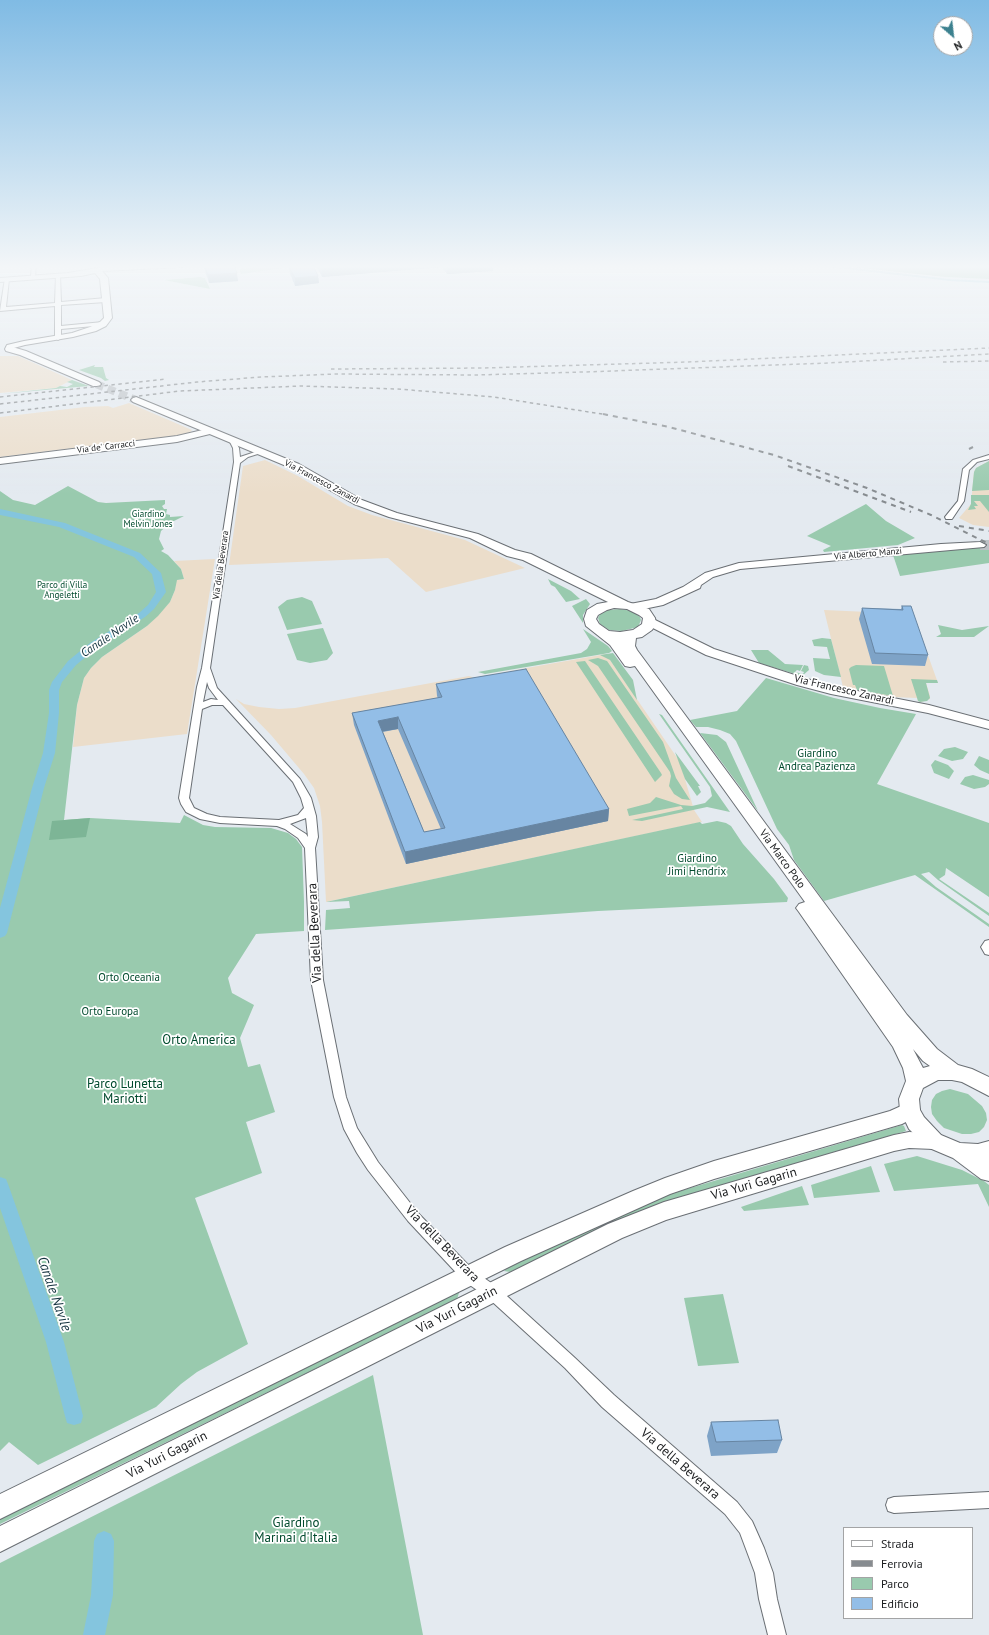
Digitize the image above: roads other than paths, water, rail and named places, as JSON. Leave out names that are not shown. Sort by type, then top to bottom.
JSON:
[{"type":"main road","points":[[0,353],[6,346],[36,341]]},
{"type":"main road","points":[[6,346],[96,384]]},
{"type":"main road","points":[[0,353],[27,356]]},
{"type":"main road","name":"Via Francesco Zanardi","points":[[136,400],[295,466],[348,498],[368,507],[474,536],[511,553],[527,557],[644,612],[649,619],[679,637],[723,657],[808,684],[929,709],[989,725]]},
{"type":"main road","name":"Via de' Carracci","points":[[0,461],[177,439],[211,431]]},
{"type":"main road","name":"Via Alberto Manzi","points":[[629,606],[666,599],[728,572],[755,565],[980,545]]},
{"type":"main road","name":"Via Francesco Zanardi","points":[[511,553],[520,560],[587,594],[595,603],[594,610]]},
{"type":"main road","name":"Via Alberto Manzi","points":[[649,619],[652,611],[666,599]]},
{"type":"main road","points":[[594,610],[606,606],[629,606]]},
{"type":"main road","name":"Via Marco Polo","points":[[594,610],[590,615],[590,622],[593,626],[605,634],[620,650],[890,1028],[906,1053],[916,1082]]},
{"type":"main road","points":[[605,634],[620,636],[635,634],[647,627],[649,619]]},
{"type":"main road","name":"Via Francesco Zanardi","points":[[635,634],[658,632],[679,637]]},
{"type":"main road","name":"Via Marco Polo","points":[[635,634],[628,646],[631,651],[900,1020],[930,1055],[952,1072]]},
{"type":"main road","points":[[987,1085],[964,1075],[952,1072],[930,1074],[916,1082],[910,1093],[910,1110],[919,1127],[934,1141],[960,1152],[989,1172]]},
{"type":"main road","name":"Via Yuri Gagarin","points":[[0,1506],[513,1254],[666,1187],[714,1170],[901,1116],[910,1110]]},
{"type":"main road","name":"Via Yuri Gagarin","points":[[0,1539],[615,1231],[664,1211],[894,1143],[909,1140],[934,1141]]},
{"type":"main road","points":[[960,1152],[972,1153],[989,1150]]},
{"type":"street","name":"Via della Beverara","points":[[232,440],[236,448],[237,462],[206,668],[201,687],[184,798],[190,810],[204,817],[220,820],[278,823],[302,818],[309,808]]},
{"type":"street","points":[[237,462],[246,456],[261,452]]},
{"type":"street","points":[[949,517],[961,501],[966,469],[975,461],[989,457]]},
{"type":"street","name":"Via della Beverara","points":[[206,668],[213,688],[298,781],[303,790],[309,808],[313,837],[310,848],[317,980],[340,1097],[349,1123],[362,1149],[413,1216],[469,1276],[492,1292],[570,1363],[608,1401],[731,1508],[746,1527],[756,1548],[764,1573],[768,1599],[777,1635]]},
{"type":"street","points":[[199,707],[211,702],[226,703]]},
{"type":"street","name":"Via della Beverara","points":[[278,823],[295,830],[310,848]]},
{"type":"street","points":[[989,944],[987,947],[989,951]]},
{"type":"street","points":[[894,1506],[989,1500]]},
{"type":"waterway","name":"Canale Navile","points":[[0,512],[62,525],[137,555],[156,573],[161,592],[151,607],[142,615],[94,645],[72,663],[57,682],[54,690],[54,713],[49,753],[38,788],[0,933]]},
{"type":"waterway","name":"Canale Navile","points":[[0,1184],[55,1342],[74,1416]]},
{"type":"waterway","name":"Canale Navile","points":[[94,1635],[102,1595],[104,1541]]},
{"type":"tunnel","points":[[96,384],[136,400]]},
{"type":"tunnel","points":[[980,545],[989,545]]},
{"type":"railway","points":[[331,369],[483,368],[688,362],[989,348]]},
{"type":"railway","points":[[0,404],[197,382],[261,377],[336,374],[475,375],[584,372],[828,363],[989,354]]},
{"type":"railway","points":[[943,362],[989,361]]},
{"type":"railway","points":[[0,397],[166,379]]},
{"type":"railway","points":[[0,413],[180,391],[301,386],[398,389],[494,397],[608,415]]},
{"type":"railway","points":[[603,414],[669,427],[774,455],[867,488],[931,515],[989,544]]},
{"type":"railway","points":[[969,449],[973,447]]},
{"type":"railway","points":[[788,466],[911,512]]},
{"type":"railway","points":[[959,526],[989,531]]},
{"type":"park label","name":"Giardino Melvin Jones","points":[[148,520]]},
{"type":"park label","name":"Parco di Villa Angeletti","points":[[62,590]]},
{"type":"park label","name":"Giardino Andrea Pazienza","points":[[817,760]]},
{"type":"park label","name":"Giardino Jimi Hendrix","points":[[697,865]]},
{"type":"park label","name":"Orto Oceania","points":[[129,978]]},
{"type":"park label","name":"Orto Europa","points":[[110,1012]]},
{"type":"park label","name":"Orto America","points":[[199,1040]]},
{"type":"park label","name":"Parco Lunetta Mariotti","points":[[125,1092]]},
{"type":"park label","name":"Giardino Marinai d'Italia","points":[[296,1530]]}]
